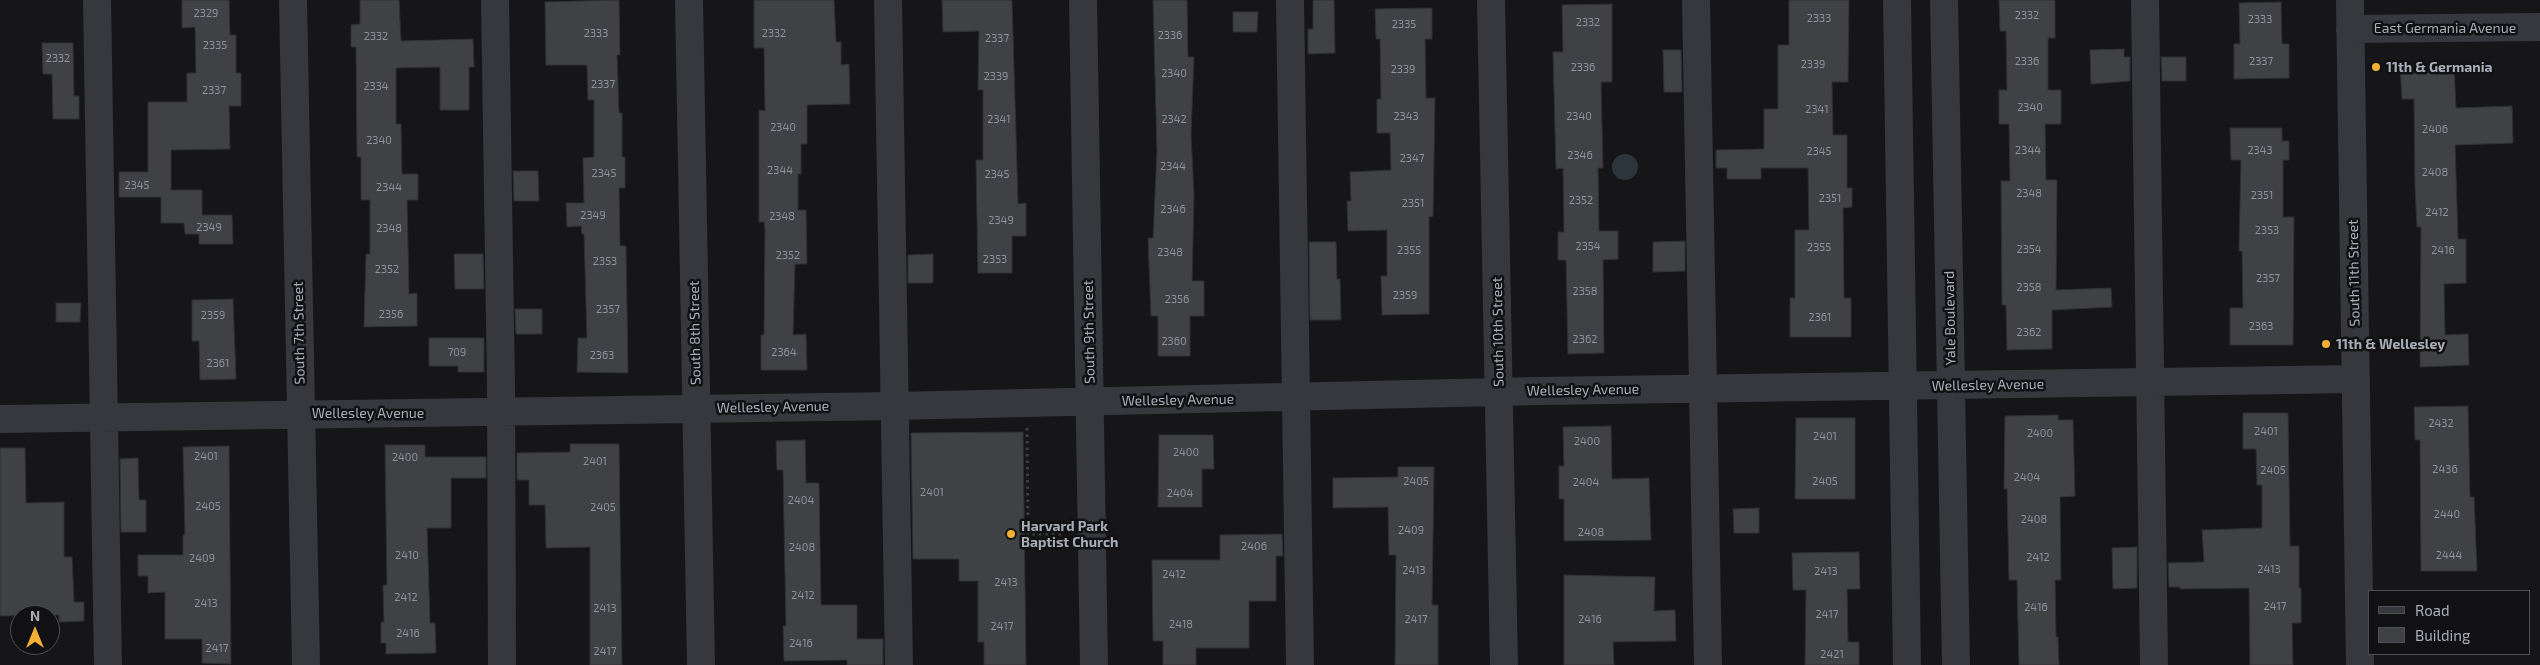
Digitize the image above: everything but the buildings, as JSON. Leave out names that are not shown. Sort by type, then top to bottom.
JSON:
[{"type":"street","points":[[97,0],[108,665]]},
{"type":"street","name":"South 7th Street","points":[[293,0],[306,665]]},
{"type":"street","points":[[494,0],[502,665]]},
{"type":"street","name":"South 8th Street","points":[[689,0],[701,665]]},
{"type":"street","points":[[888,0],[899,665]]},
{"type":"street","name":"South 9th Street","points":[[1083,0],[1094,665]]},
{"type":"street","points":[[1290,0],[1300,665]]},
{"type":"street","name":"South 10th Street","points":[[1491,0],[1504,665]]},
{"type":"street","points":[[1696,0],[1708,665]]},
{"type":"street","points":[[1897,0],[1907,665]]},
{"type":"street","name":"Yale Boulevard","points":[[1944,0],[1956,665]]},
{"type":"street","points":[[2145,0],[2154,665]]},
{"type":"street","name":"South 11th Street","points":[[2350,0],[2360,665]]},
{"type":"street","name":"East Germania Avenue","points":[[2350,29],[2540,28]]},
{"type":"street","name":"Wellesley Avenue","points":[[0,419],[301,413],[896,406],[1702,388],[2356,379]]},
{"type":"path","points":[[1027,431],[1028,534],[1061,534]]},
{"type":"shaded area","points":[[1625,154],[1634,158],[1638,167],[1634,176],[1625,180],[1616,176],[1612,167],[1616,158]]},
{"type":"place","name":"11th & Germania","points":[[2376,67]]},
{"type":"place","name":"11th & Wellesley","points":[[2326,344]]},
{"type":"place","name":"Harvard Park Baptist Church","points":[[1011,534]]}]
